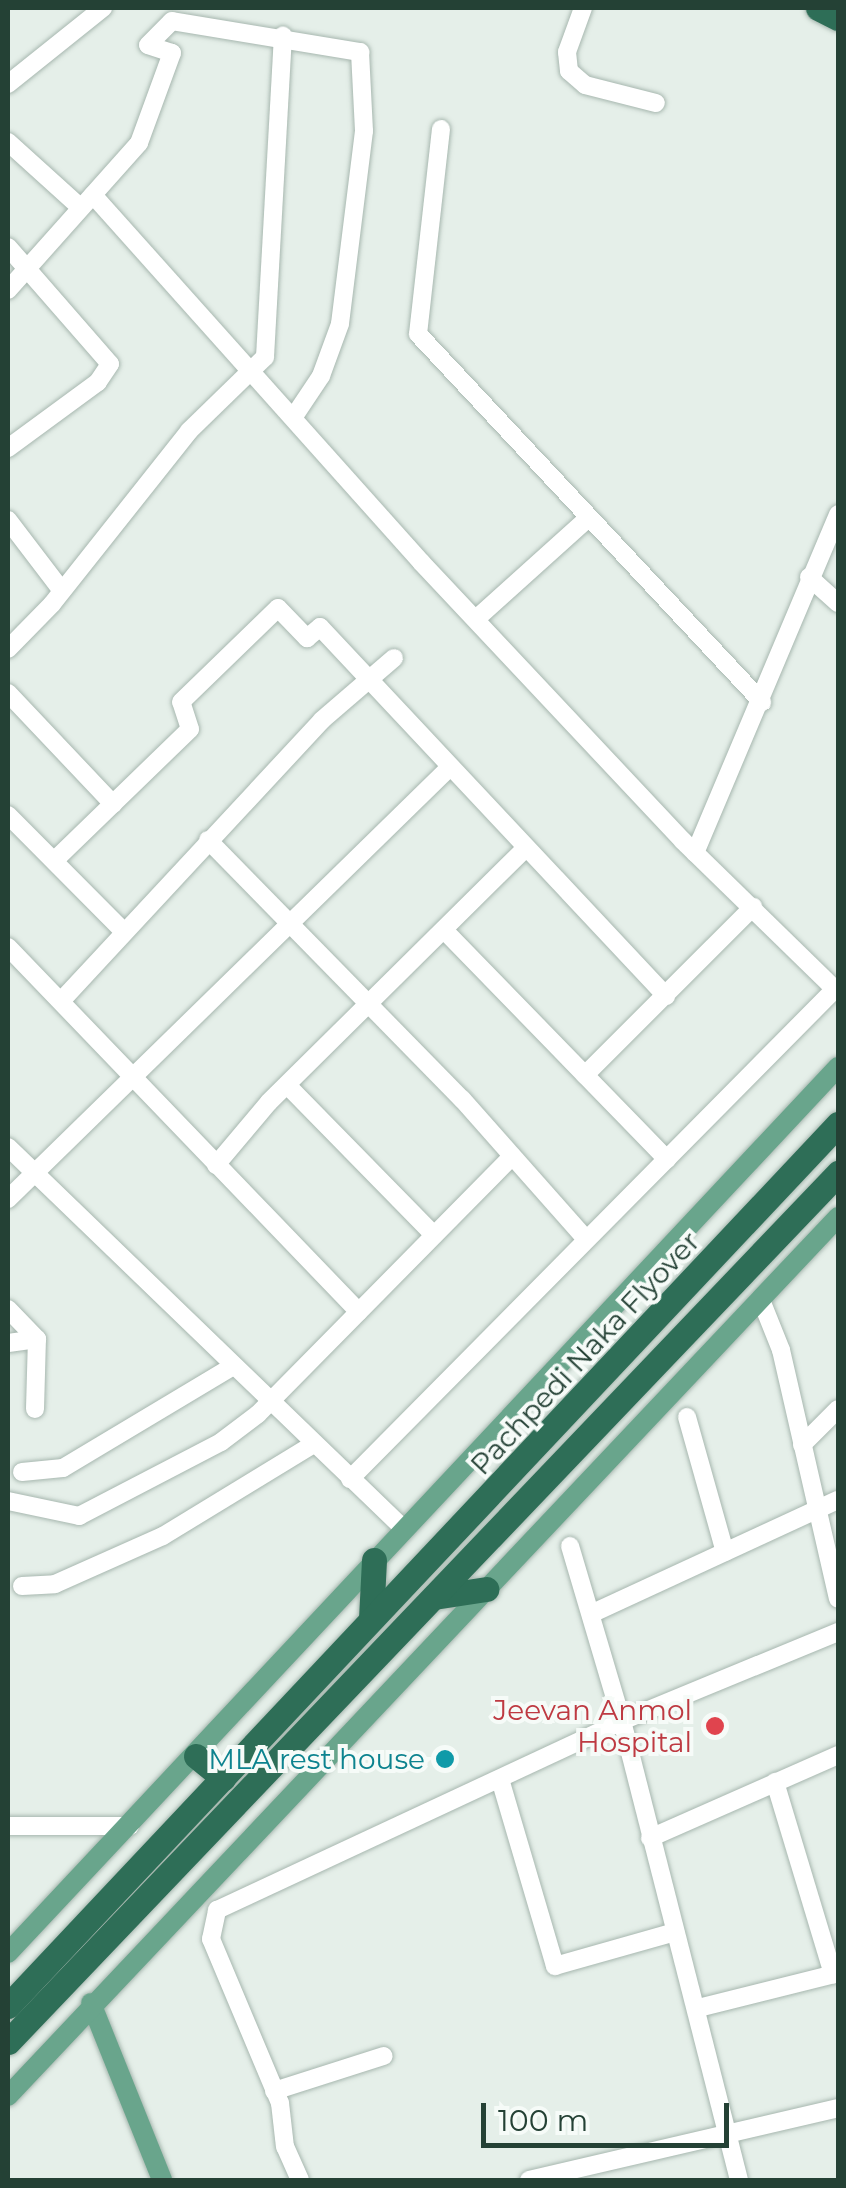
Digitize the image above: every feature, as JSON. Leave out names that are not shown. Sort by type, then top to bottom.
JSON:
[{"type":"highway","points":[[818,8],[838,18]]},
{"type":"highway","name":"Pachpedi Naka Flyover","points":[[8,2006],[838,1124]]},
{"type":"highway","name":"Pachpedi Naka Flyover","points":[[8,2042],[838,1173]]},
{"type":"highway","points":[[371,1619],[374,1560]]},
{"type":"highway","points":[[434,1597],[486,1588]]},
{"type":"highway","points":[[196,1756],[224,1778]]},
{"type":"main road","points":[[8,1953],[838,1067]]},
{"type":"main road","points":[[8,2096],[91,2003],[838,1217]]},
{"type":"main road","points":[[91,2003],[162,2180]]},
{"type":"street","points":[[8,84],[103,8]]},
{"type":"street","points":[[583,8],[567,52],[569,72],[586,85],[656,104]]},
{"type":"street","points":[[8,290],[138,144],[172,53],[148,46],[172,20],[360,52],[364,131],[340,324],[321,376],[293,418]]},
{"type":"street","points":[[8,649],[62,591],[189,431],[253,375],[264,357],[283,36]]},
{"type":"street","points":[[441,129],[418,334],[762,702]]},
{"type":"street","points":[[8,142],[87,202],[253,375],[695,852],[837,990],[350,1479]]},
{"type":"street","points":[[8,246],[110,364],[98,382],[8,448]]},
{"type":"street","points":[[695,852],[762,702],[809,577],[838,514]]},
{"type":"street","points":[[476,619],[588,518]]},
{"type":"street","points":[[8,520],[62,591]]},
{"type":"street","points":[[809,577],[838,603]]},
{"type":"street","points":[[57,858],[190,729],[181,702],[278,608],[307,638],[320,627],[448,768],[666,996]]},
{"type":"street","points":[[62,1000],[208,840],[394,658]]},
{"type":"street","points":[[8,694],[113,804]]},
{"type":"street","points":[[8,1199],[448,768]]},
{"type":"street","points":[[8,815],[40,852],[57,858],[123,931]]},
{"type":"street","points":[[208,840],[512,1156],[586,1240]]},
{"type":"street","points":[[216,1165],[287,1085],[368,1009],[524,848]]},
{"type":"street","points":[[585,1076],[752,907]]},
{"type":"street","points":[[444,930],[667,1158]]},
{"type":"street","points":[[8,947],[359,1312]]},
{"type":"street","points":[[287,1085],[434,1235]]},
{"type":"street","points":[[8,1147],[268,1403],[404,1528]]},
{"type":"street","points":[[8,1501],[79,1516],[221,1442],[268,1403],[512,1156]]},
{"type":"street","points":[[761,1300],[772,1318],[838,1598]]},
{"type":"street","points":[[8,1308],[37,1338],[35,1409]]},
{"type":"street","points":[[8,1343],[37,1338]]},
{"type":"street","points":[[22,1472],[63,1468],[232,1367]]},
{"type":"street","points":[[802,1445],[838,1410]]},
{"type":"street","points":[[687,1417],[725,1552]]},
{"type":"street","points":[[22,1586],[55,1584],[163,1536],[312,1445]]},
{"type":"street","points":[[593,1613],[838,1500]]},
{"type":"street","points":[[570,1546],[622,1720],[650,1838],[698,2008],[722,2136],[738,2180]]},
{"type":"street","points":[[300,2180],[274,2091],[211,1939],[217,1910],[622,1720],[838,1632]]},
{"type":"street","points":[[650,1838],[838,1755]]},
{"type":"street","points":[[500,1779],[555,1966],[675,1932]]},
{"type":"street","points":[[698,2008],[836,1974],[775,1782]]},
{"type":"street","points":[[8,1826],[130,1826]]},
{"type":"street","points":[[274,2091],[384,2056]]},
{"type":"street","points":[[529,2180],[608,2171],[722,2136],[838,2108]]},
{"type":"place","name":"Jeevan Anmol Hospital","points":[[715,1726]]},
{"type":"place","name":"MLA rest house","points":[[445,1759]]}]
